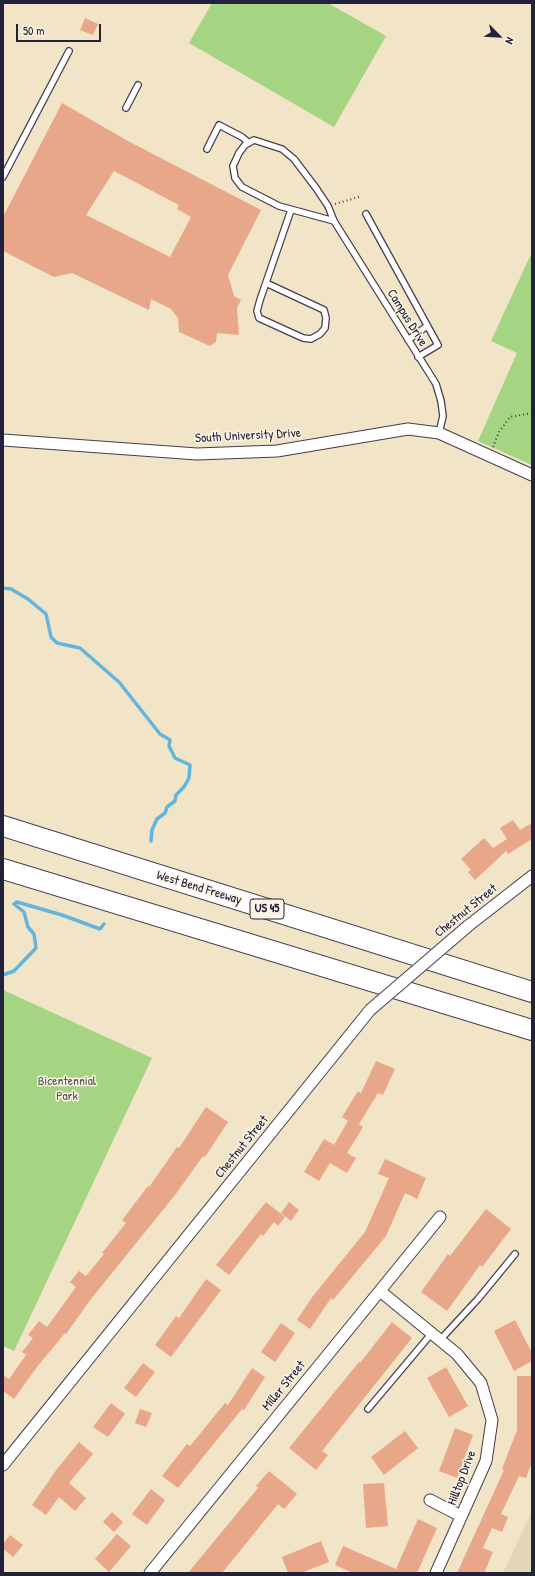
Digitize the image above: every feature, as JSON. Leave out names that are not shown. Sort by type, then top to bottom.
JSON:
[{"type":"highway","name":"West Bend Freeway","points":[[3,826],[532,992]]},
{"type":"highway","points":[[3,869],[532,1030]]},
{"type":"street","name":"South University Drive","points":[[3,440],[197,454],[277,451],[408,429],[439,434],[490,455],[532,475]]},
{"type":"street","name":"Chestnut Street","points":[[3,1465],[370,1010],[468,926],[532,876]]},
{"type":"street","name":"Miller Street","points":[[150,1573],[440,1217]]},
{"type":"street","name":"Hilltop Drive","points":[[380,1291],[457,1354],[481,1383],[492,1420],[486,1461],[436,1573]]},
{"type":"street","points":[[430,1500],[461,1516]]},
{"type":"lane","points":[[3,177],[69,51]]},
{"type":"lane","points":[[126,108],[138,85]]},
{"type":"lane","points":[[207,149],[219,126],[242,137],[249,143],[239,153],[233,166],[235,178],[242,187],[291,210],[334,221]]},
{"type":"lane","name":"Campus Drive","points":[[249,143],[254,140],[282,149],[294,159],[328,206],[334,221],[436,384],[441,401],[443,416],[439,434]]},
{"type":"lane","points":[[266,283],[324,310],[326,318],[325,328],[320,334],[312,339],[303,338],[259,318],[257,311],[266,283],[291,210]]},
{"type":"lane","points":[[366,214],[438,345],[418,356]]},
{"type":"lane","points":[[408,340],[427,326]]},
{"type":"lane","points":[[368,1409],[436,1336],[478,1299],[515,1254]]},
{"type":"path","points":[[490,455],[504,424],[510,417],[532,413]]},
{"type":"shaded area","points":[[532,1511],[532,1573],[503,1573]]},
{"type":"green space","points":[[212,3],[328,3],[386,36],[334,127],[189,43]]},
{"type":"green space","points":[[532,252],[532,465],[478,441],[517,353],[491,341]]},
{"type":"green space","name":"Bicentennial Park","points":[[3,990],[152,1058],[14,1351],[3,1346]]},
{"type":"building","points":[[85,18],[98,24],[93,35],[80,30]]},
{"type":"building","points":[[62,103],[128,141],[261,210],[228,275],[234,296],[241,300],[237,308],[239,335],[217,333],[216,342],[210,346],[179,332],[178,318],[171,309],[151,299],[149,310],[72,273],[54,277],[3,251],[3,217]],"holes":[[[114,171],[179,205],[177,209],[191,217],[170,257],[86,215]]]},
{"type":"building","points":[[513,820],[520,830],[532,823],[532,839],[508,854],[506,851],[475,880],[468,872],[471,870],[461,859],[484,838],[493,848],[507,839],[500,828]]},
{"type":"building","points":[[376,1061],[395,1069],[383,1095],[378,1093],[359,1124],[363,1127],[347,1153],[356,1158],[347,1173],[330,1163],[319,1181],[304,1172],[324,1139],[334,1145],[348,1121],[342,1117],[358,1091],[361,1093]]},
{"type":"building","points":[[206,1107],[228,1122],[205,1157],[203,1156],[175,1195],[91,1299],[66,1334],[65,1333],[37,1367],[14,1399],[3,1391],[3,1375],[9,1379],[26,1355],[22,1352],[33,1338],[28,1335],[39,1321],[47,1327],[76,1287],[70,1282],[79,1271],[86,1276],[104,1254],[102,1253],[126,1223],[122,1220],[148,1186],[149,1187],[177,1147],[179,1148]]},
{"type":"building","points":[[385,1159],[426,1178],[417,1199],[405,1193],[386,1236],[333,1300],[331,1298],[310,1329],[297,1320],[313,1296],[365,1232],[389,1178],[378,1174]]},
{"type":"building","points":[[266,1202],[285,1217],[278,1226],[274,1222],[263,1236],[261,1234],[229,1275],[216,1265]]},
{"type":"building","points":[[289,1202],[299,1210],[291,1221],[281,1213]]},
{"type":"building","points":[[486,1209],[511,1229],[482,1267],[480,1265],[447,1311],[421,1292],[448,1254],[450,1256]]},
{"type":"building","points":[[206,1279],[221,1290],[171,1357],[155,1345],[176,1316],[179,1318]]},
{"type":"building","points":[[515,1320],[532,1353],[532,1361],[514,1371],[494,1331]]},
{"type":"building","points":[[392,1322],[412,1338],[322,1451],[328,1455],[316,1470],[289,1448]]},
{"type":"building","points":[[281,1323],[295,1333],[275,1362],[261,1352]]},
{"type":"building","points":[[143,1363],[155,1372],[136,1397],[124,1388]]},
{"type":"building","points":[[446,1367],[468,1406],[449,1417],[427,1378]]},
{"type":"building","points":[[252,1368],[265,1377],[244,1410],[242,1409],[178,1488],[162,1476],[187,1444],[190,1446],[225,1403],[228,1405]]},
{"type":"building","points":[[517,1376],[532,1376],[532,1462],[526,1478],[519,1476],[501,1514],[508,1517],[502,1532],[492,1528],[483,1548],[493,1552],[484,1573],[457,1573],[504,1470],[502,1469],[517,1430]]},
{"type":"building","points":[[111,1403],[125,1414],[108,1437],[93,1427]]},
{"type":"building","points":[[140,1409],[152,1413],[146,1427],[135,1423]]},
{"type":"building","points":[[455,1428],[473,1435],[457,1478],[439,1471]]},
{"type":"building","points":[[405,1431],[418,1448],[384,1475],[371,1457]]},
{"type":"building","points":[[79,1442],[93,1454],[69,1483],[86,1498],[75,1511],[59,1497],[46,1515],[32,1505],[57,1469]]},
{"type":"building","points":[[269,1471],[297,1494],[284,1509],[278,1504],[222,1573],[188,1573],[258,1488],[256,1486]]},
{"type":"building","points":[[384,1483],[388,1526],[366,1528],[363,1484]]},
{"type":"building","points":[[151,1489],[165,1500],[147,1525],[132,1514]]},
{"type":"building","points":[[112,1512],[123,1522],[114,1532],[103,1522]]},
{"type":"building","points":[[418,1519],[437,1528],[417,1573],[353,1573],[335,1565],[343,1546],[396,1569]]},
{"type":"building","points":[[117,1534],[131,1546],[109,1572],[95,1559]]},
{"type":"building","points":[[10,1535],[23,1545],[13,1557],[3,1549],[3,1544]]},
{"type":"building","points":[[321,1541],[329,1562],[301,1573],[288,1573],[282,1557]]},
{"type":"waterway","points":[[3,588],[11,589],[28,599],[46,614],[51,637],[57,643],[80,648],[119,682],[160,734],[170,740],[169,746],[175,758],[190,765],[189,778],[184,787],[176,795],[175,801],[167,807],[165,813],[157,819],[152,830],[151,841]]},
{"type":"waterway","points":[[3,975],[14,971],[36,948],[34,934],[28,927],[24,912],[14,904],[17,902],[62,915],[100,929],[104,924]]}]
